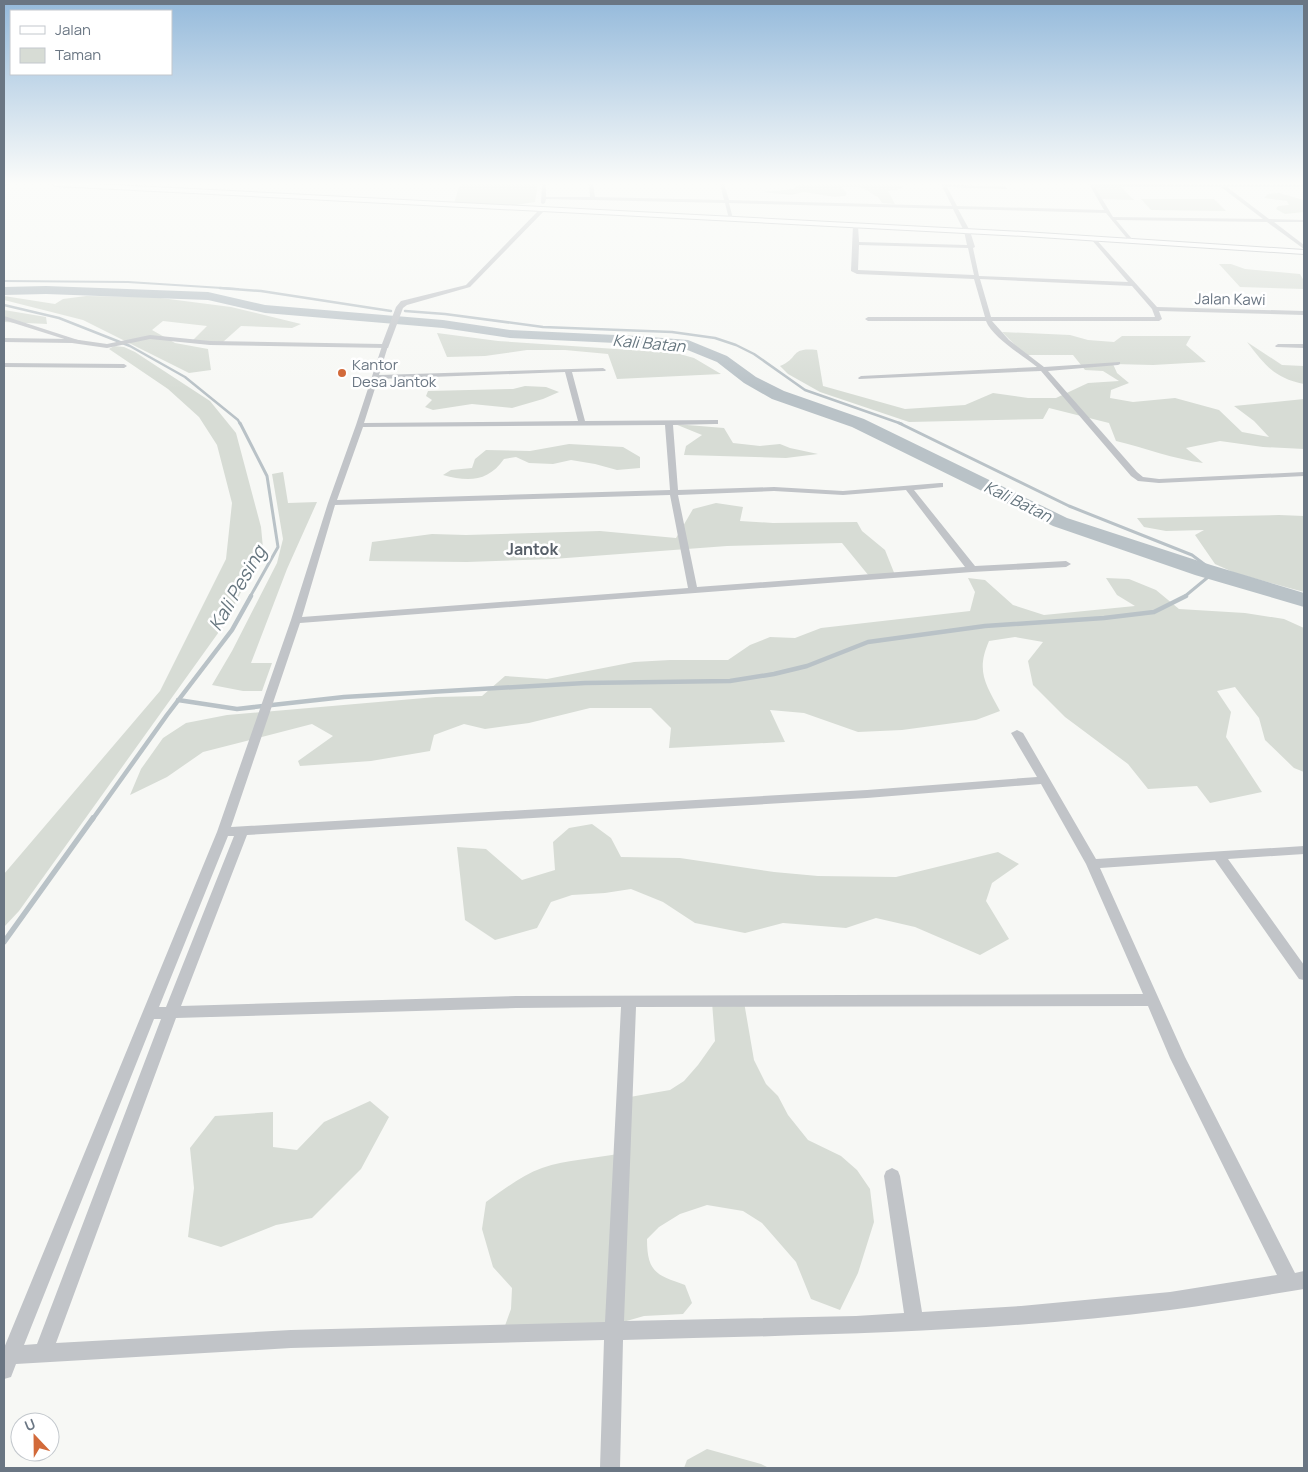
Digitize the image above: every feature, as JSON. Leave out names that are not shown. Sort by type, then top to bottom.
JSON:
[{"type":"street","points":[[7,1362],[223,832],[296,620],[332,503],[396,315],[400,307],[407,301],[468,286],[500,253]]},
{"type":"street","points":[[856,253],[855,272],[1133,284]]},
{"type":"street","points":[[973,253],[986,318],[996,332],[1043,369],[1135,475],[1141,479],[1159,481],[1304,474]]},
{"type":"street","points":[[868,319],[1152,320],[1160,318],[1106,253]]},
{"type":"street","name":"Jalan Kawi","points":[[1155,310],[1304,313]]},
{"type":"street","points":[[4,318],[79,342]]},
{"type":"street","points":[[4,340],[79,342],[106,346],[150,337],[210,343],[384,346]]},
{"type":"street","points":[[1278,346],[1304,346]]},
{"type":"street","points":[[861,378],[1043,369],[1118,363]]},
{"type":"street","points":[[4,365],[124,366]]},
{"type":"street","points":[[568,370],[582,423]]},
{"type":"street","points":[[375,377],[603,370]]},
{"type":"street","points":[[669,422],[674,493],[694,591]]},
{"type":"street","points":[[360,425],[715,422]]},
{"type":"street","points":[[332,503],[774,489],[843,493],[940,485]]},
{"type":"street","points":[[909,489],[972,569]]},
{"type":"street","points":[[296,620],[972,569],[1066,564]]},
{"type":"street","points":[[7,1362],[43,1353],[290,1339],[914,1322],[1021,1315],[1170,1301],[1297,1281],[1178,1058],[1092,864],[1017,733]]},
{"type":"street","points":[[223,832],[858,794],[1045,780]]},
{"type":"street","points":[[43,1353],[171,1012],[242,831]]},
{"type":"street","points":[[1092,864],[1304,850]]},
{"type":"street","points":[[1218,855],[1304,975]]},
{"type":"street","points":[[150,1013],[516,1002],[1153,1000]]},
{"type":"street","points":[[610,1468],[614,1331],[629,1002]]},
{"type":"street","points":[[892,1176],[914,1322]]},
{"type":"green space","points":[[1219,264],[1231,264],[1245,269],[1300,274],[1304,281],[1304,289],[1240,287]]},
{"type":"green space","points":[[4,296],[55,304],[63,299],[86,296],[153,297],[231,307],[301,324],[292,328],[241,326],[223,342],[192,341],[207,326],[163,321],[152,330],[175,343],[208,349],[211,370],[189,373],[83,320],[4,300]]},
{"type":"green space","points":[[4,310],[46,317],[47,324],[4,322]]},
{"type":"green space","points":[[1002,332],[1070,335],[1088,340],[1114,342],[1122,336],[1191,336],[1186,345],[1206,362],[1153,365],[1113,364],[1117,373],[1129,383],[1111,390],[1110,398],[1133,402],[1175,398],[1219,410],[1242,432],[1269,437],[1254,421],[1234,406],[1304,399],[1304,449],[1263,447],[1220,441],[1186,448],[1203,463],[1116,441],[1109,423],[1049,408],[1043,419],[909,422],[820,392],[788,374],[780,366],[802,350],[817,350],[823,386],[905,409],[965,405],[993,393],[1028,398],[1056,398],[1088,383],[1119,381],[1103,371],[1085,370],[1073,355],[1025,355]]},
{"type":"green space","points":[[437,333],[498,341],[676,353],[694,358],[721,374],[617,379],[608,354],[565,350],[527,350],[485,356],[447,357]]},
{"type":"green space","points":[[1247,342],[1282,365],[1304,366],[1304,384],[1285,378],[1271,369]]},
{"type":"green space","points":[[114,346],[124,347],[135,352],[210,401],[236,433],[261,527],[263,548],[226,622],[19,911],[4,927],[4,874],[160,691],[226,559],[232,503],[217,445],[199,417],[168,389],[109,349]]},
{"type":"green space","points":[[525,386],[546,387],[559,392],[512,408],[472,404],[433,410],[425,407],[432,400],[426,396],[428,391],[513,389]]},
{"type":"green space","points":[[675,424],[724,428],[733,443],[760,446],[780,444],[818,454],[786,458],[684,455],[686,446],[702,435]]},
{"type":"green space","points":[[569,444],[623,447],[640,457],[640,468],[617,470],[571,460],[553,464],[529,463],[516,457],[504,459],[491,472],[477,478],[461,479],[443,475],[451,470],[472,468],[475,459],[486,450],[530,451]]},
{"type":"green space","points":[[283,472],[288,503],[317,502],[287,569],[251,663],[272,663],[262,691],[243,691],[212,685],[232,651],[277,563],[283,539],[272,474]]},
{"type":"green space","points":[[716,503],[743,507],[740,521],[773,523],[857,522],[862,531],[885,550],[895,575],[869,576],[842,543],[727,546],[553,559],[467,562],[369,561],[372,542],[432,534],[466,535],[600,531],[676,538],[693,509]]},
{"type":"green space","points":[[1304,516],[1304,592],[1235,573],[1215,564],[1195,535],[1204,530],[1166,531],[1144,527],[1137,518]]},
{"type":"green space","points":[[968,578],[985,580],[1013,605],[1044,615],[1135,606],[1117,595],[1106,578],[1129,579],[1156,590],[1179,609],[1245,613],[1284,619],[1304,628],[1304,772],[1294,768],[1265,740],[1259,718],[1235,687],[1217,691],[1231,712],[1226,737],[1262,792],[1210,803],[1197,786],[1148,789],[1128,764],[1065,717],[1033,685],[1028,661],[1043,642],[1015,637],[989,641],[983,661],[984,677],[1000,711],[976,720],[902,730],[858,732],[804,713],[770,710],[785,742],[669,748],[671,728],[651,708],[590,708],[529,723],[485,729],[464,724],[434,735],[430,751],[371,761],[300,766],[298,761],[333,736],[312,724],[203,752],[167,777],[130,795],[141,769],[163,738],[186,723],[227,715],[436,697],[482,696],[505,676],[547,679],[634,662],[728,660],[750,645],[770,637],[795,638],[821,628],[970,611],[975,592]]},
{"type":"green space","points":[[592,824],[611,838],[621,857],[680,858],[774,872],[818,876],[896,877],[998,852],[1019,864],[992,883],[986,901],[1009,939],[980,955],[915,927],[876,918],[846,928],[783,923],[745,933],[695,923],[663,902],[631,889],[572,895],[551,902],[537,928],[495,940],[465,920],[457,847],[486,849],[522,880],[555,870],[553,842],[569,828]]},
{"type":"green space","points":[[712,1002],[744,1002],[754,1060],[766,1084],[778,1096],[788,1115],[808,1140],[841,1156],[857,1170],[870,1189],[874,1222],[858,1273],[840,1310],[811,1299],[796,1262],[762,1223],[743,1211],[707,1205],[680,1214],[659,1227],[647,1239],[649,1259],[656,1271],[667,1278],[685,1285],[692,1303],[683,1314],[644,1316],[588,1332],[502,1334],[511,1309],[512,1288],[493,1267],[482,1229],[486,1202],[520,1179],[542,1168],[622,1153],[624,1098],[670,1090],[684,1081],[715,1041]]},
{"type":"green space","points":[[370,1101],[389,1117],[361,1169],[312,1218],[276,1225],[221,1247],[188,1237],[194,1188],[190,1148],[215,1116],[273,1112],[273,1147],[297,1150],[324,1122]]},
{"type":"green space","points":[[707,1449],[769,1468],[684,1468],[687,1460]]},
{"type":"waterway","points":[[4,281],[128,282],[238,289]]},
{"type":"waterway","points":[[220,288],[261,291],[391,311]]},
{"type":"waterway","name":"Kali Batan","points":[[4,291],[46,290],[208,296],[265,309],[443,324],[510,334],[637,340],[688,345],[722,359],[750,380],[778,395],[858,423],[1060,522],[1203,570],[1304,600]]},
{"type":"waterway","name":"Kali Pesing","points":[[4,305],[59,318],[130,346],[185,377],[238,420],[240,424]]},
{"type":"waterway","points":[[405,311],[445,314],[543,327],[672,332],[715,338],[754,354],[805,390],[902,424]]},
{"type":"waterway","name":"Kali Pesing","points":[[240,423],[267,476],[278,547],[250,597]]},
{"type":"waterway","points":[[899,423],[1069,506],[1192,555],[1213,573],[1184,597]]},
{"type":"waterway","name":"Kali Pesing","points":[[178,700],[232,630],[251,596]]},
{"type":"waterway","points":[[178,700],[237,709],[344,697],[585,683],[730,681],[774,674],[807,666],[868,642],[985,626],[1104,618],[1154,612],[1184,597]]},
{"type":"waterway","name":"Kali Pesing","points":[[92,820],[178,700]]},
{"type":"waterway","name":"Kali Pesing","points":[[4,942],[93,818]]},
{"type":"place","name":"Kantor Desa Jantok","points":[[342,373]]},
{"type":"district","name":"Jantok","points":[[532,549]]}]
